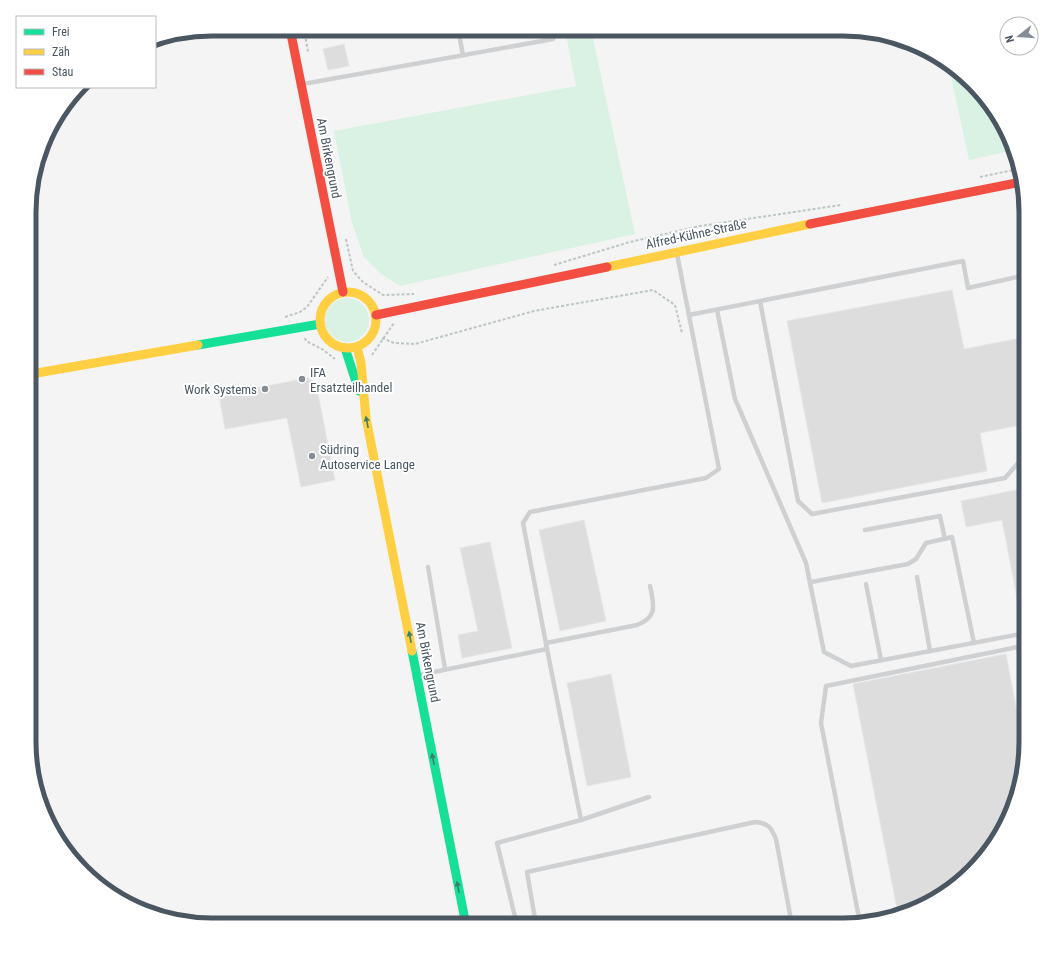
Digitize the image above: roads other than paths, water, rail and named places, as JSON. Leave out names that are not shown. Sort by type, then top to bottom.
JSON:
[{"type":"main road","name":"Am Birkengrund","points":[[291,36],[343,292]]},
{"type":"main road","name":"Alfred-Kühne-Straße","points":[[376,315],[1016,183]]},
{"type":"main road","points":[[343,292],[350,292],[364,296],[374,308],[376,315],[375,328],[372,334],[363,344],[357,347],[345,348],[336,345],[323,333],[320,324],[320,317],[325,304],[330,298],[343,292]]},
{"type":"main road","points":[[36,373],[320,324]]},
{"type":"main road","name":"Am Birkengrund","points":[[357,347],[361,363],[364,403],[465,918]]},
{"type":"main road","name":"Am Birkengrund","points":[[345,348],[364,403]]},
{"type":"lane","points":[[459,36],[463,55]]},
{"type":"lane","points":[[301,84],[553,39]]},
{"type":"lane","points":[[581,820],[523,523],[530,512],[706,478],[719,469],[676,252]]},
{"type":"lane","points":[[689,315],[963,261],[968,288],[1019,277]]},
{"type":"lane","points":[[760,301],[798,501],[812,514],[1005,478],[1019,462]]},
{"type":"lane","points":[[717,310],[735,399],[806,563],[824,652],[851,666],[1019,634]]},
{"type":"lane","points":[[865,530],[940,516],[945,539]]},
{"type":"lane","points":[[811,582],[908,564],[916,559],[926,543],[952,537],[974,643]]},
{"type":"lane","points":[[428,567],[445,670]]},
{"type":"lane","points":[[917,577],[930,651]]},
{"type":"lane","points":[[866,584],[881,660]]},
{"type":"lane","points":[[546,643],[637,625],[647,621],[652,615],[654,603],[650,586]]},
{"type":"lane","points":[[859,917],[821,723],[826,686],[1018,647],[1019,652]]},
{"type":"lane","points":[[417,675],[547,649]]},
{"type":"lane","points":[[515,918],[498,843],[581,820],[649,797]]},
{"type":"lane","points":[[535,918],[527,872],[755,822],[765,823],[771,827],[776,839],[791,918]]},
{"type":"place","name":"IFA Ersatzteilhandel","points":[[302,379]]},
{"type":"place","name":"Work Systems","points":[[265,389]]},
{"type":"place","name":"Südring Autoservice Lange","points":[[312,456]]}]
